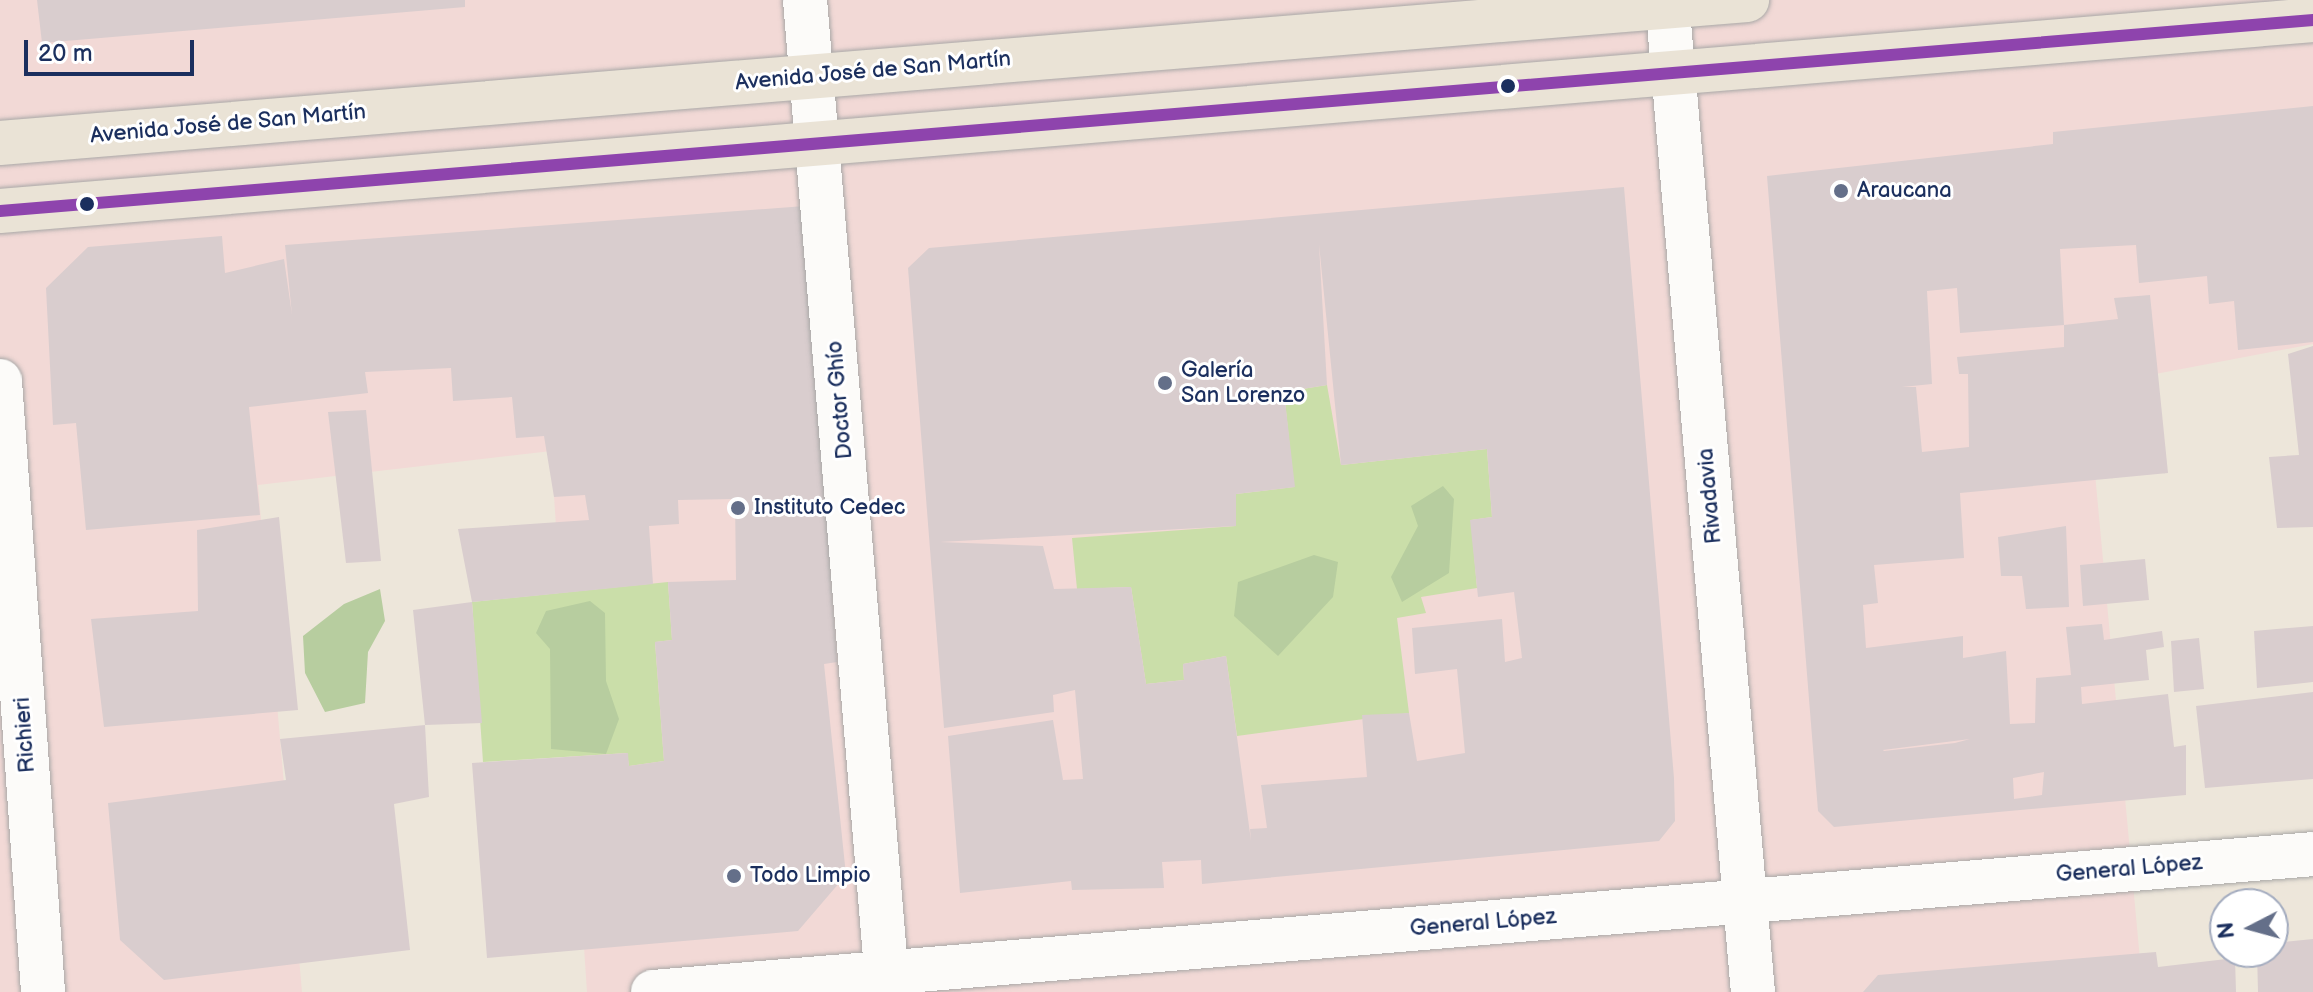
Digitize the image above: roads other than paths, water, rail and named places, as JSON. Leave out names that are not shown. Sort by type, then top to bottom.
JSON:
[{"type":"main road","name":"Avenida José de San Martín","points":[[0,143],[1668,4],[1747,0]]},
{"type":"main road","points":[[0,211],[2313,20]]},
{"type":"street","name":"Doctor Ghío","points":[[805,0],[820,143],[887,983]]},
{"type":"street","name":"Rivadavia","points":[[1668,4],[1753,992]]},
{"type":"street","name":"Richieri","points":[[0,381],[43,992]]},
{"type":"street","name":"General López","points":[[653,992],[887,983],[1746,900],[2313,854]]},
{"type":"place","name":"Araucana","points":[[1841,191]]},
{"type":"place","name":"Galería San Lorenzo","points":[[1165,383]]},
{"type":"place","name":"Instituto Cedec","points":[[738,508]]},
{"type":"place","name":"Todo Limpio","points":[[734,876]]}]
